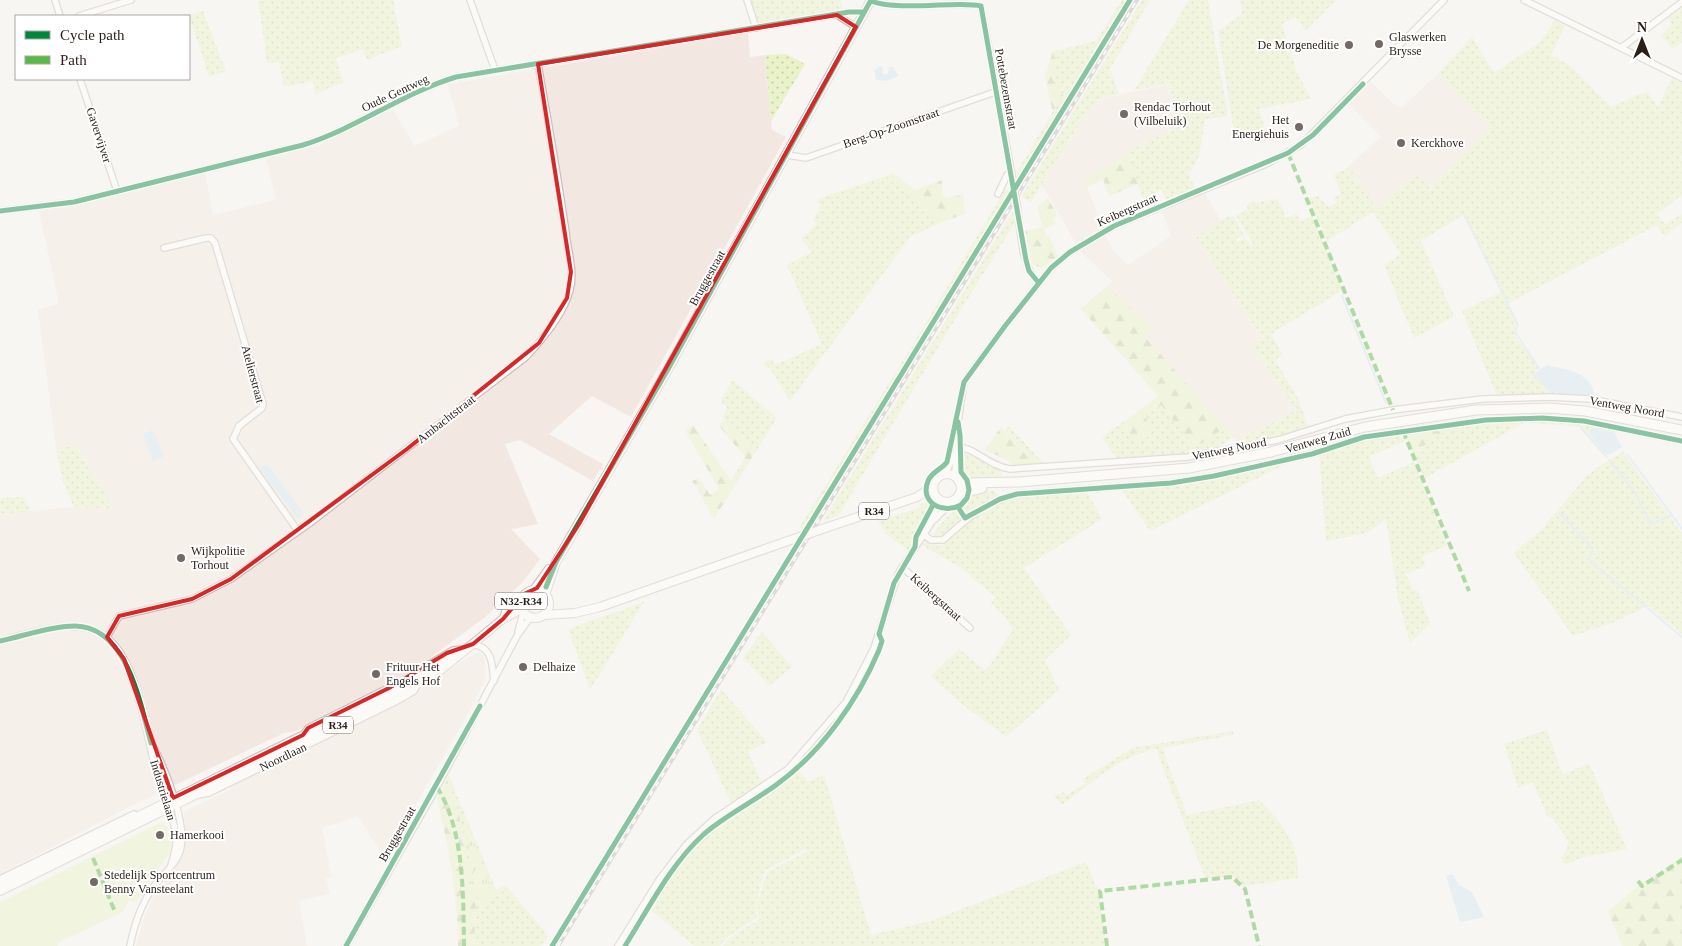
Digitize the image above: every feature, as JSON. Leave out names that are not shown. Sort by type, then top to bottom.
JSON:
[{"type":"highway","points":[[957,479],[979,484],[1019,482],[1151,472],[1224,463],[1365,427],[1476,410],[1534,408],[1585,411],[1682,430]]},
{"type":"highway","points":[[960,494],[976,488],[1019,482]]},
{"type":"main road","name":"Bruggestraat","points":[[534,590],[556,562],[628,439],[787,155],[871,0]]},
{"type":"main road","points":[[946,474],[957,479],[960,494],[952,502],[937,498],[933,486],[937,478],[946,474]]},
{"type":"main road","name":"R34","points":[[544,615],[587,611],[612,604],[917,497],[933,486]]},
{"type":"main road","name":"R34","points":[[917,497],[937,498]]},
{"type":"main road","name":"Bruggestraat","points":[[547,597],[556,562]]},
{"type":"main road","name":"N32-R34","points":[[534,590],[547,597],[549,608],[544,615],[538,618],[525,614],[522,597],[534,590]]},
{"type":"main road","name":"Noordlaan","points":[[503,619],[506,612],[522,597]]},
{"type":"main road","points":[[547,597],[555,608],[568,613]]},
{"type":"main road","name":"Noordlaan","points":[[0,884],[150,809],[196,796],[418,684],[442,668],[503,619],[525,614]]},
{"type":"main road","name":"Noordlaan","points":[[0,891],[303,735],[391,692],[472,644]]},
{"type":"street","points":[[55,0],[60,15]]},
{"type":"street","points":[[81,15],[131,0]]},
{"type":"street","points":[[470,0],[495,70]]},
{"type":"street","points":[[747,0],[756,28]]},
{"type":"street","name":"Pottebezemstraat","points":[[871,0],[886,4],[962,2],[980,6],[995,92],[998,95],[1026,260],[1030,271],[1038,282]]},
{"type":"street","name":"Keibergstraat","points":[[957,479],[955,448],[960,400],[964,382],[1038,282],[1070,252],[1114,226],[1266,164],[1301,145],[1444,0]]},
{"type":"street","points":[[1524,0],[1682,78]]},
{"type":"street","points":[[1621,48],[1682,2]]},
{"type":"street","name":"Oude Gentweg","points":[[0,211],[74,202],[312,142],[439,83],[495,70],[864,12]]},
{"type":"street","points":[[837,15],[856,27]]},
{"type":"street","name":"Ambachtstraat","points":[[107,637],[119,616],[192,599],[231,579],[298,531],[526,357],[550,328],[568,298],[571,288],[571,272],[560,184],[538,64]]},
{"type":"street","name":"Gavervijver","points":[[80,80],[117,191]]},
{"type":"street","name":"Berg-Op-Zoomstraat","points":[[787,155],[806,158],[995,92]]},
{"type":"street","points":[[998,194],[1007,175],[1012,174]]},
{"type":"street","name":"Atelierstraat","points":[[164,248],[206,238],[211,238],[214,243],[263,404],[262,408],[239,426],[233,439],[298,531]]},
{"type":"street","name":"Ventweg Noord","points":[[955,448],[969,448],[994,466],[1010,469],[1188,457],[1278,440],[1344,419],[1393,410],[1482,399],[1522,397],[1590,399],[1682,418]]},
{"type":"street","name":"Ventweg Zuid","points":[[923,534],[931,540],[943,540],[973,513],[1000,499],[1017,494],[1171,483],[1214,476],[1312,454],[1364,437],[1456,423],[1518,418],[1584,420],[1682,441]]},
{"type":"street","name":"Keibergstraat","points":[[946,474],[955,448]]},
{"type":"street","name":"Keibergstraat","points":[[931,523],[937,498]]},
{"type":"street","name":"Keibergstraat","points":[[618,946],[659,880],[686,844],[714,819],[788,769],[837,714],[853,691],[868,662],[894,583],[902,567],[931,523],[952,502]]},
{"type":"street","name":"Keibergstraat","points":[[902,567],[970,628]]},
{"type":"street","name":"Bruggestraat","points":[[346,946],[437,787],[517,636],[525,614]]},
{"type":"street","points":[[0,641],[66,627],[88,628],[107,637]]},
{"type":"street","name":"Industrielaan","points":[[107,637],[124,659],[151,743],[153,760],[171,804],[176,839],[170,866],[147,898],[137,920],[130,946]]},
{"type":"street","points":[[472,644],[484,648],[489,653],[494,681]]},
{"type":"street","name":"Noordlaan","points":[[0,879],[127,818],[150,809]]},
{"type":"highlighted area","points":[[837,15],[847,20],[856,27],[820,95],[579,524],[537,588],[524,594],[503,619],[473,644],[447,653],[389,688],[308,728],[303,735],[173,798],[124,659],[107,637],[119,616],[192,599],[231,579],[407,449],[539,343],[567,298],[571,272],[538,64]]},
{"type":"shaded area","points":[[748,33],[750,57],[765,55],[772,130],[786,137],[631,417],[592,396],[549,434],[603,464],[593,481],[520,440],[505,444],[538,524],[511,529],[540,559],[521,584],[484,618],[404,677],[296,731],[284,733],[129,807],[0,874],[0,514],[74,507],[113,509],[76,445],[56,449],[38,310],[59,304],[39,211],[71,207],[205,173],[213,215],[276,200],[266,159],[317,146],[393,109],[414,146],[459,126],[448,84]]},
{"type":"shaded area","points":[[1438,74],[1493,127],[1429,187],[1418,176],[1377,209],[1348,166],[1381,137],[1349,104],[1371,82],[1391,102],[1401,108]]},
{"type":"shaded area","points":[[1169,84],[1178,127],[1127,152],[1128,154],[1084,179],[1102,226],[1076,244],[1042,185],[1087,112],[1100,99]]},
{"type":"shaded area","points":[[1205,193],[1221,221],[1196,237],[1262,339],[1252,345],[1296,410],[1237,441],[1144,336],[1152,328],[1107,286],[1112,281],[1079,250],[1105,235],[1113,250],[1128,265],[1171,236],[1162,211]]},
{"type":"shaded area","points":[[477,652],[483,655],[485,660],[486,677],[474,703],[385,859],[358,816],[322,828],[332,877],[326,878],[330,894],[299,900],[307,946],[136,946],[145,915],[156,891],[172,871],[186,844],[184,812],[231,789],[229,785],[410,695]]},
{"type":"green space","points":[[258,0],[393,0],[402,46],[367,60],[363,49],[336,58],[343,82],[315,95],[313,81],[284,87],[279,62],[267,63]]},
{"type":"green space","points":[[750,0],[840,0],[843,10],[762,23],[758,21]]},
{"type":"green space","points":[[1122,0],[1130,0],[1018,183],[1016,173],[1063,95],[1052,78],[1058,50],[1096,41]]},
{"type":"green space","points":[[1142,0],[1150,0],[1110,69],[1119,94],[1102,98],[1087,112],[1031,202],[1021,197]]},
{"type":"green space","points":[[1189,0],[1208,0],[1228,116],[1205,119],[1196,164],[1188,174],[1195,188],[1166,200],[1162,189],[1143,200],[1127,152],[1178,127],[1169,84],[1134,90]]},
{"type":"green space","points":[[1240,0],[1336,0],[1305,31],[1296,17],[1282,24],[1296,70],[1311,99],[1259,109],[1266,132],[1250,138],[1235,139],[1218,31],[1242,14]]},
{"type":"green space","points":[[1682,7],[1682,42],[1673,49],[1661,36],[1672,24],[1668,18]]},
{"type":"green space","points":[[203,11],[226,71],[209,77],[189,15]]},
{"type":"green space","points":[[1555,20],[1565,26],[1551,55],[1569,65],[1611,107],[1637,95],[1648,93],[1658,107],[1672,78],[1682,83],[1682,156],[1680,157],[1682,161],[1682,195],[1657,214],[1665,224],[1682,214],[1682,223],[1664,236],[1657,225],[1507,304],[1517,325],[1513,331],[1516,337],[1539,368],[1532,375],[1595,398],[1550,394],[1497,396],[1462,311],[1501,292],[1463,215],[1421,241],[1454,316],[1414,338],[1384,265],[1401,254],[1373,212],[1327,241],[1309,198],[1318,196],[1328,207],[1336,203],[1334,197],[1341,194],[1334,175],[1349,167],[1377,209],[1418,175],[1430,187],[1492,127],[1438,74],[1472,37],[1494,73],[1539,43]]},
{"type":"green space","points":[[1058,50],[1052,78],[1063,95],[1053,113],[1045,77],[1053,51]]},
{"type":"green space","points":[[786,54],[805,64],[771,121],[765,55]]},
{"type":"green space","points":[[1128,154],[1138,184],[1109,196],[1103,180],[1087,187],[1084,179]]},
{"type":"green space","points":[[893,173],[915,190],[942,180],[942,195],[947,198],[963,194],[965,214],[942,222],[886,176]]},
{"type":"green space","points":[[886,176],[942,222],[910,237],[790,401],[771,370],[763,363],[771,359],[775,365],[822,344],[787,265],[812,252],[801,239],[817,224],[813,220],[821,205],[817,202],[818,199]]},
{"type":"green space","points":[[1005,189],[1012,193],[808,527],[799,528],[914,343]]},
{"type":"green space","points":[[1048,198],[1058,216],[1053,219],[1056,224],[1044,229],[1046,236],[1049,235],[1058,256],[1042,268],[1032,264],[1025,231],[1043,227],[1037,207]]},
{"type":"green space","points":[[1278,199],[1286,218],[1297,214],[1300,221],[1312,216],[1343,290],[1271,334],[1283,355],[1275,360],[1297,396],[1309,428],[1230,448],[1237,441],[1296,410],[1252,345],[1262,338],[1196,237],[1227,217],[1234,216],[1244,235],[1236,239],[1237,242],[1245,238],[1251,246],[1253,244],[1236,215],[1248,210],[1247,206],[1250,203]]},
{"type":"green space","points":[[1013,211],[1016,221],[949,329],[839,515],[823,521]]},
{"type":"green space","points":[[1107,286],[1152,328],[1144,336],[1226,427],[1195,447],[1161,405],[1145,417],[1151,426],[1151,435],[1137,443],[1131,439],[1127,430],[1126,420],[1158,396],[1081,309]]},
{"type":"green space","points":[[733,380],[777,418],[755,453],[722,416],[727,408],[721,401]]},
{"type":"green space","points":[[1161,405],[1195,446],[1226,427],[1234,437],[1212,451],[1118,460],[1102,437],[1126,420],[1126,429],[1149,422],[1145,417]]},
{"type":"green space","points":[[725,419],[755,453],[714,519],[692,481],[699,478],[710,495],[719,489],[685,430],[693,425],[731,481],[745,457],[719,426]]},
{"type":"green space","points":[[1529,420],[1425,478],[1413,453],[1451,427]]},
{"type":"green space","points":[[1531,420],[1575,422],[1616,429],[1615,433],[1593,428],[1605,453],[1609,455],[1605,457],[1579,427],[1531,423]]},
{"type":"green space","points":[[1009,426],[1046,466],[1037,467],[1005,431]]},
{"type":"green space","points":[[1001,427],[1037,467],[1011,467],[1011,462],[985,450]]},
{"type":"green space","points":[[1451,427],[1413,453],[1407,437],[1410,434]]},
{"type":"green space","points":[[1394,436],[1400,437],[1405,441],[1369,457],[1378,478],[1414,462],[1447,545],[1421,557],[1426,566],[1406,574],[1412,589],[1418,591],[1430,623],[1410,643],[1398,599],[1386,519],[1367,533],[1326,541],[1319,454],[1366,440]]},
{"type":"green space","points":[[75,445],[114,509],[74,507],[63,482],[56,449]]},
{"type":"green space","points":[[963,450],[1001,471],[1001,480],[969,481],[962,470]]},
{"type":"green space","points":[[1623,452],[1682,533],[1682,634],[1648,606],[1614,622],[1573,636],[1514,553],[1541,530],[1585,478],[1601,465]]},
{"type":"green space","points":[[1286,464],[1150,531],[1122,490],[1204,480]]},
{"type":"green space","points":[[987,490],[994,491],[1000,496],[972,509],[942,536],[932,536],[941,523],[956,509]]},
{"type":"green space","points":[[1087,492],[1102,519],[1024,568],[1071,635],[1045,660],[1059,690],[1006,737],[963,705],[931,676],[959,649],[986,671],[1013,630],[1006,618],[991,603],[995,597],[961,568],[922,545],[927,540],[933,544],[942,545],[970,518],[983,510],[1012,499],[1056,493]]},
{"type":"green space","points":[[24,497],[30,511],[0,514],[0,498]]},
{"type":"green space","points":[[929,502],[931,508],[909,551],[886,534],[878,520],[920,508],[919,504]]},
{"type":"green space","points":[[644,602],[590,690],[568,629]]},
{"type":"green space","points":[[762,632],[792,667],[769,686],[743,658]]},
{"type":"green space","points":[[721,689],[767,742],[748,752],[762,784],[731,803],[697,730]]},
{"type":"green space","points":[[1547,730],[1563,775],[1589,763],[1627,849],[1584,857],[1565,865],[1561,857],[1567,850],[1568,840],[1553,819],[1547,816],[1533,782],[1518,788],[1504,744]]},
{"type":"green space","points":[[1233,731],[1233,735],[1162,748],[1187,815],[1260,800],[1288,835],[1296,854],[1298,878],[1242,886],[1233,876],[1205,878],[1156,749],[1130,758],[1106,771],[1062,805],[1054,796],[1064,792],[1067,795],[1086,783],[1083,779],[1132,748]]},
{"type":"green space","points":[[798,771],[808,782],[824,775],[871,935],[930,921],[1086,862],[1098,890],[1106,946],[723,946],[728,939],[759,919],[757,904],[767,872],[808,851],[806,849],[764,871],[756,904],[757,918],[726,938],[720,946],[694,946],[651,910],[651,905],[684,858],[697,843],[720,823]]},
{"type":"green space","points":[[449,776],[496,890],[505,885],[548,935],[541,946],[474,946],[476,907],[459,814],[447,780]]},
{"type":"green space","points":[[447,780],[459,814],[476,907],[474,946],[458,946],[458,927],[452,872],[437,799]]},
{"type":"green space","name":"Stedelijk Sportcentrum Benny Vansteelant","points":[[162,822],[172,831],[171,851],[136,902],[129,900],[123,912],[57,943],[58,946],[0,946],[0,902]]},
{"type":"green space","points":[[467,825],[495,897],[479,906],[465,826]]},
{"type":"green space","points":[[1682,857],[1682,946],[1622,946],[1608,911],[1641,884]]},
{"type":"water","points":[[882,66],[883,74],[888,74],[889,67],[893,67],[899,76],[887,81],[876,80],[874,70]]},
{"type":"water","points":[[1547,365],[1577,373],[1588,381],[1595,396],[1550,392],[1532,375]]},
{"type":"water","points":[[1593,428],[1615,433],[1622,447],[1609,455],[1605,453],[1588,432]]},
{"type":"water","points":[[153,430],[164,456],[153,461],[143,434]]},
{"type":"water","points":[[268,465],[304,514],[298,519],[260,469],[261,466]]},
{"type":"water","points":[[1452,874],[1459,885],[1472,892],[1484,917],[1460,922],[1446,876]]},
{"type":"waterway","points":[[1464,214],[1518,325],[1515,332],[1539,368]]},
{"type":"waterway","points":[[1342,296],[1386,403]]},
{"type":"waterway","points":[[1581,428],[1607,457]]},
{"type":"waterway","points":[[1627,454],[1682,529]]},
{"type":"waterway","points":[[1609,460],[1634,491],[1651,524],[1672,515]]},
{"type":"waterway","points":[[1560,513],[1592,548],[1594,552],[1587,558],[1682,637]]},
{"type":"railway","points":[[558,946],[1137,0]]},
{"type":"marked path","points":[[1288,153],[1393,410]]},
{"type":"marked path","points":[[1403,431],[1469,591]]},
{"type":"marked path","points":[[437,787],[446,805],[458,844],[461,864],[464,946]]},
{"type":"marked path","points":[[93,858],[115,912]]},
{"type":"marked path","points":[[1638,881],[1642,886],[1682,860]]},
{"type":"marked path","points":[[1107,946],[1100,891],[1232,877],[1245,889],[1259,946]]},
{"type":"cycle path","points":[[546,587],[556,562],[667,371],[871,0]]},
{"type":"cycle path","points":[[552,946],[1130,0]]},
{"type":"cycle path","points":[[871,1],[897,6],[960,4],[981,6],[1026,260],[1029,271],[1038,282]]},
{"type":"cycle path","points":[[0,211],[74,202],[303,145],[323,138],[417,92],[456,77],[849,12],[864,12]]},
{"type":"cycle path","points":[[958,422],[961,472],[967,480],[969,490],[967,498],[961,505],[947,509],[941,508],[930,501],[926,489],[932,475],[947,462],[964,382],[1051,268],[1070,252],[1114,226],[1288,153],[1313,135],[1363,84]]},
{"type":"cycle path","points":[[958,507],[965,518],[1000,499],[1017,494],[1171,483],[1214,476],[1312,454],[1364,437],[1486,420],[1542,418],[1584,421],[1682,441]]},
{"type":"cycle path","points":[[625,946],[670,873],[692,846],[712,827],[792,772],[823,741],[849,706],[879,650],[882,641],[879,634],[894,583],[915,547],[916,537],[933,505]]},
{"type":"cycle path","points":[[0,641],[66,626],[93,630],[108,639],[129,670],[151,743]]},
{"type":"cycle path","points":[[346,946],[480,706]]},
{"type":"place","name":"Glaswerken Brysse","points":[[1379,44]]},
{"type":"place","name":"De Morgeneditie","points":[[1349,45]]},
{"type":"place","name":"Rendac Torhout (Vilbeluik)","points":[[1124,114]]},
{"type":"place","name":"Het Energiehuis","points":[[1299,127]]},
{"type":"place","name":"Kerckhove","points":[[1401,143]]},
{"type":"place","name":"Wijkpolitie Torhout","points":[[181,558]]},
{"type":"place","name":"Delhaize","points":[[523,667]]},
{"type":"place","name":"Frituur Het Engels Hof","points":[[376,674]]},
{"type":"place","name":"Hamerkooi","points":[[160,835]]},
{"type":"place","name":"Stedelijk Sportcentrum Benny Vansteelant","points":[[94,882]]}]
